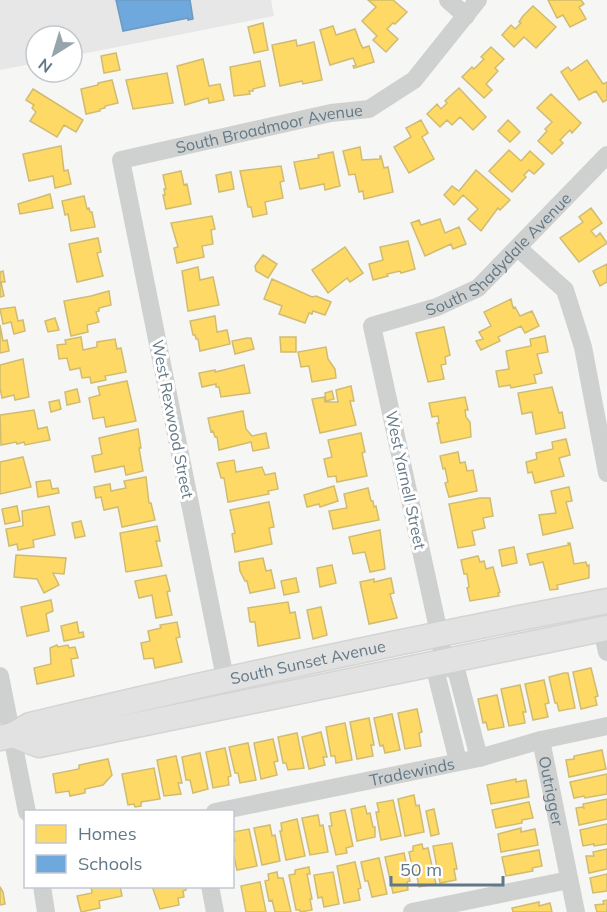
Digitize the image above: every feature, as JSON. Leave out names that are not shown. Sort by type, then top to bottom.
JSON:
[{"type":"main road","name":"South Sunset Avenue","points":[[6,737],[30,725],[225,678],[607,600]]},
{"type":"main road","name":"South Sunset Avenue","points":[[6,737],[39,745],[444,662],[605,636]]},
{"type":"street","points":[[447,0],[466,16]]},
{"type":"street","name":"South Broadmoor Avenue","points":[[121,160],[331,113],[369,109],[414,80],[478,0]]},
{"type":"street","name":"South Shadydale Avenue","points":[[372,326],[437,307],[478,288],[607,155]]},
{"type":"street","name":"West Rexwood Street","points":[[121,160],[225,678]]},
{"type":"street","points":[[518,248],[565,290],[583,347],[607,473]]},
{"type":"street","name":"West Yarnell Street","points":[[372,326],[444,662]]},
{"type":"street","points":[[459,761],[437,677],[444,662],[457,672],[479,758]]},
{"type":"street","points":[[0,675],[6,737],[26,810]]},
{"type":"street","name":"Tradewinds","points":[[225,810],[479,758],[541,740],[607,726]]},
{"type":"street","name":"Outrigger","points":[[541,740],[576,912]]},
{"type":"street","points":[[412,912],[569,880]]},
{"type":"street","points":[[42,888],[46,912]]},
{"type":"street","points":[[210,888],[215,912]]},
{"type":"shaded area","points":[[0,0],[271,0],[274,16],[84,54],[84,24],[24,24],[24,65],[0,70]]},
{"type":"building: Homes","points":[[368,0],[393,0],[407,12],[387,29],[398,39],[386,52],[373,40],[377,36],[362,21],[376,7]]},
{"type":"building: Homes","points":[[548,0],[581,0],[584,4],[579,7],[586,19],[570,27],[563,15],[557,18]]},
{"type":"building: Homes","points":[[533,6],[556,27],[536,48],[524,37],[514,47],[502,35],[511,25],[515,29]]},
{"type":"building: Homes","points":[[263,23],[268,50],[254,53],[248,27]]},
{"type":"building: Homes","points":[[333,26],[336,35],[355,29],[363,48],[369,46],[374,62],[354,68],[353,66],[356,65],[353,58],[330,65],[320,30]]},
{"type":"building: Homes","points":[[296,40],[297,46],[314,42],[322,80],[303,84],[302,81],[280,86],[272,45]]},
{"type":"building: Homes","points":[[491,47],[504,59],[495,68],[498,71],[486,84],[492,90],[484,98],[462,77],[484,59],[481,57]]},
{"type":"building: Homes","points":[[116,53],[120,70],[104,73],[101,56]]},
{"type":"building: Homes","points":[[203,59],[209,86],[220,84],[224,100],[209,103],[208,98],[185,105],[177,66]]},
{"type":"building: Homes","points":[[587,60],[603,84],[607,82],[607,100],[603,102],[596,91],[579,100],[561,72],[568,67],[571,71]]},
{"type":"building: Homes","points":[[260,61],[265,86],[249,91],[250,94],[234,96],[230,67]]},
{"type":"building: Homes","points":[[167,73],[173,103],[133,109],[126,80]]},
{"type":"building: Homes","points":[[112,80],[118,103],[86,114],[81,89]]},
{"type":"building: Homes","points":[[459,88],[486,117],[473,130],[460,117],[452,125],[447,120],[440,127],[427,114],[437,104],[441,109],[447,103],[445,101]]},
{"type":"building: Homes","points":[[33,89],[83,120],[76,132],[64,125],[57,137],[30,121],[36,112],[32,108],[34,105],[26,100]]},
{"type":"building: Homes","points":[[551,94],[581,123],[572,133],[570,130],[560,140],[563,143],[552,154],[538,141],[552,122],[537,108]]},
{"type":"building: Homes","points":[[421,120],[428,133],[422,137],[434,159],[409,173],[394,147],[411,137],[406,128]]},
{"type":"building: Homes","points":[[508,120],[520,132],[510,142],[498,131]]},
{"type":"building: Homes","points":[[61,146],[64,171],[68,170],[71,184],[55,188],[53,176],[29,181],[23,154]]},
{"type":"building: Homes","points":[[360,147],[362,160],[380,159],[381,156],[384,168],[388,167],[393,192],[364,199],[363,191],[359,192],[355,174],[349,175],[343,151]]},
{"type":"building: Homes","points":[[509,150],[521,161],[530,151],[544,164],[534,174],[529,170],[524,175],[526,177],[512,192],[489,171]]},
{"type":"building: Homes","points":[[333,152],[340,186],[325,190],[324,184],[300,189],[294,162],[319,158],[318,155]]},
{"type":"building: Homes","points":[[281,166],[284,181],[280,182],[283,198],[265,202],[267,214],[253,217],[251,207],[248,207],[240,171]]},
{"type":"building: Homes","points":[[476,170],[510,200],[500,210],[498,208],[481,231],[468,219],[478,209],[463,195],[454,205],[444,195],[452,186],[459,191]]},
{"type":"building: Homes","points":[[181,171],[184,185],[187,184],[191,204],[166,209],[163,175]]},
{"type":"building: Homes","points":[[231,172],[234,189],[219,192],[216,175]]},
{"type":"building: Homes","points":[[50,194],[53,208],[20,214],[18,204]]},
{"type":"building: Homes","points":[[84,196],[87,209],[89,208],[92,212],[95,227],[71,231],[68,214],[65,215],[62,201]]},
{"type":"building: Homes","points":[[591,208],[602,223],[591,231],[596,237],[600,233],[607,243],[579,262],[560,238],[583,222],[579,217]]},
{"type":"building: Homes","points":[[212,216],[215,229],[211,230],[213,244],[202,246],[204,257],[177,263],[174,248],[178,247],[171,223]]},
{"type":"building: Homes","points":[[440,219],[445,233],[459,227],[466,244],[453,249],[451,244],[425,256],[411,223],[419,220],[421,225]]},
{"type":"building: Homes","points":[[98,238],[101,252],[97,253],[103,276],[77,282],[69,244]]},
{"type":"building: Homes","points":[[408,241],[415,269],[387,274],[388,276],[373,280],[369,264],[383,260],[380,247]]},
{"type":"building: Homes","points":[[345,247],[363,273],[350,282],[347,278],[328,293],[312,270]]},
{"type":"building: Homes","points":[[263,255],[277,264],[268,278],[256,271],[255,266]]},
{"type":"building: Homes","points":[[607,264],[607,282],[600,286],[593,271]]},
{"type":"building: Homes","points":[[198,267],[200,280],[213,277],[219,305],[188,311],[182,271]]},
{"type":"building: Homes","points":[[3,271],[5,282],[1,282],[4,296],[0,297],[0,272]]},
{"type":"building: Homes","points":[[272,279],[312,297],[316,296],[331,302],[325,315],[313,311],[312,314],[309,313],[305,323],[279,314],[282,306],[264,299]]},
{"type":"building: Homes","points":[[109,291],[111,305],[99,308],[96,312],[99,322],[87,325],[88,332],[71,336],[64,301]]},
{"type":"building: Homes","points":[[511,299],[513,308],[515,307],[520,316],[532,311],[539,326],[525,333],[521,326],[498,337],[500,341],[481,350],[476,341],[483,339],[479,332],[491,326],[484,312]]},
{"type":"building: Homes","points":[[15,307],[18,321],[23,320],[25,331],[14,334],[11,322],[3,324],[0,309]]},
{"type":"building: Homes","points":[[215,316],[217,332],[227,330],[230,344],[200,351],[198,339],[193,335],[190,321]]},
{"type":"building: Homes","points":[[55,318],[59,330],[48,332],[45,321]]},
{"type":"building: Homes","points":[[0,325],[3,341],[7,340],[9,351],[0,353]]},
{"type":"building: Homes","points":[[444,327],[450,355],[445,357],[446,364],[441,365],[444,379],[428,382],[416,333]]},
{"type":"building: Homes","points":[[545,336],[548,352],[537,354],[542,373],[534,375],[536,383],[511,388],[510,385],[499,387],[496,371],[509,369],[506,351],[531,346],[530,339]]},
{"type":"building: Homes","points":[[81,337],[83,350],[97,347],[97,342],[115,339],[117,349],[121,348],[126,372],[105,376],[106,380],[91,383],[90,377],[82,378],[80,368],[70,370],[67,358],[59,359],[57,345],[66,344],[65,340]]},
{"type":"building: Homes","points":[[280,337],[296,337],[296,352],[281,352]]},
{"type":"building: Homes","points":[[251,338],[254,349],[235,354],[232,341]]},
{"type":"building: Homes","points":[[326,347],[328,359],[335,369],[336,378],[312,382],[309,366],[301,367],[298,352]]},
{"type":"building: Homes","points":[[23,359],[29,397],[15,400],[14,395],[2,398],[0,365]]},
{"type":"building: Homes","points":[[244,365],[250,393],[221,397],[216,384],[202,387],[199,373],[215,370],[215,372]]},
{"type":"building: Homes","points":[[127,381],[136,421],[106,427],[104,417],[93,419],[89,398],[100,395],[98,387]]},
{"type":"building: Homes","points":[[351,386],[354,401],[350,401],[356,425],[320,433],[312,399],[324,397],[325,402],[338,402],[336,390]]},
{"type":"building: Homes","points":[[552,387],[559,413],[562,412],[565,428],[536,434],[532,412],[522,414],[518,393]]},
{"type":"building: Homes","points":[[77,389],[80,402],[67,405],[65,392]]},
{"type":"building: Homes","points":[[332,391],[334,399],[326,401],[325,393]]},
{"type":"building: Homes","points":[[465,397],[468,410],[465,410],[466,417],[470,422],[471,437],[441,443],[438,416],[432,417],[429,403]]},
{"type":"building: Homes","points":[[59,400],[61,409],[51,412],[49,402]]},
{"type":"building: Homes","points":[[34,410],[38,429],[47,427],[50,440],[25,445],[24,442],[17,444],[16,442],[1,445],[0,415]]},
{"type":"building: Homes","points":[[243,411],[246,429],[252,436],[266,433],[269,448],[253,451],[251,442],[219,450],[217,437],[213,431],[211,432],[208,418]]},
{"type":"building: Homes","points":[[138,429],[143,471],[126,475],[124,466],[95,472],[92,456],[102,454],[99,438]]},
{"type":"building: Homes","points":[[361,433],[367,476],[337,482],[336,476],[328,477],[324,459],[332,457],[328,440]]},
{"type":"building: Homes","points":[[566,439],[570,455],[559,458],[564,476],[535,483],[532,472],[528,473],[526,462],[537,459],[536,453],[553,449],[552,442]]},
{"type":"building: Homes","points":[[458,452],[460,463],[465,462],[467,471],[473,470],[477,491],[449,497],[445,483],[448,482],[445,468],[443,469],[440,456]]},
{"type":"building: Homes","points":[[23,457],[31,487],[0,494],[0,462]]},
{"type":"building: Homes","points":[[234,460],[236,472],[262,467],[265,475],[275,473],[278,489],[268,491],[269,494],[228,502],[224,478],[221,478],[217,463]]},
{"type":"building: Homes","points":[[146,477],[149,503],[151,503],[155,520],[122,527],[118,507],[104,510],[101,497],[96,498],[94,487],[110,484],[111,491],[126,488],[124,481]]},
{"type":"building: Homes","points":[[50,480],[52,489],[58,488],[59,493],[38,497],[36,482]]},
{"type":"building: Homes","points":[[334,486],[338,501],[320,507],[319,504],[307,507],[304,495]]},
{"type":"building: Homes","points":[[569,487],[572,501],[566,502],[573,528],[543,535],[539,515],[556,513],[551,491]]},
{"type":"building: Homes","points":[[368,488],[379,520],[333,529],[329,511],[347,508],[344,494]]},
{"type":"building: Homes","points":[[490,498],[493,516],[483,518],[485,528],[472,531],[475,545],[458,548],[449,504]]},
{"type":"building: Homes","points":[[269,502],[274,527],[269,528],[272,544],[235,552],[232,534],[235,533],[230,510]]},
{"type":"building: Homes","points":[[17,506],[20,521],[5,524],[2,509]]},
{"type":"building: Homes","points":[[49,506],[55,535],[33,540],[34,547],[18,550],[17,544],[9,546],[6,529],[23,526],[22,511]]},
{"type":"building: Homes","points":[[81,521],[85,536],[75,538],[72,523]]},
{"type":"building: Homes","points":[[157,526],[160,541],[156,541],[162,566],[126,572],[120,533]]},
{"type":"building: Homes","points":[[380,530],[385,569],[370,572],[365,552],[353,554],[349,537]]},
{"type":"building: Homes","points":[[570,543],[574,564],[586,562],[587,566],[589,565],[589,578],[557,585],[558,589],[550,590],[543,562],[530,565],[527,554],[569,545]]},
{"type":"building: Homes","points":[[514,547],[517,563],[502,566],[499,550]]},
{"type":"building: Homes","points":[[16,555],[66,558],[64,574],[53,573],[59,585],[44,593],[37,579],[14,577]]},
{"type":"building: Homes","points":[[478,556],[480,562],[484,561],[486,569],[493,567],[500,592],[499,596],[470,601],[467,574],[464,574],[461,560]]},
{"type":"building: Homes","points":[[263,558],[266,571],[271,570],[275,588],[250,593],[247,581],[240,571],[239,562]]},
{"type":"building: Homes","points":[[332,565],[336,583],[320,587],[317,568]]},
{"type":"building: Homes","points":[[166,575],[172,615],[156,618],[152,595],[139,598],[135,581]]},
{"type":"building: Homes","points":[[296,578],[299,592],[284,595],[281,581]]},
{"type":"building: Homes","points":[[391,578],[394,593],[390,594],[397,618],[369,624],[360,582]]},
{"type":"building: Homes","points":[[51,600],[53,611],[46,614],[49,631],[27,636],[21,607]]},
{"type":"building: Homes","points":[[288,602],[290,613],[295,612],[300,638],[258,646],[255,622],[250,622],[248,608]]},
{"type":"building: Homes","points":[[321,607],[327,635],[313,639],[307,610]]},
{"type":"building: Homes","points":[[77,622],[79,633],[83,632],[84,637],[64,641],[61,626]]},
{"type":"building: Homes","points":[[177,622],[180,637],[176,638],[182,662],[155,668],[153,658],[144,659],[141,643],[150,641],[148,631],[161,628],[160,625]]},
{"type":"building: Homes","points":[[57,645],[58,647],[68,645],[69,648],[75,647],[78,658],[71,659],[74,676],[37,684],[34,668],[51,664],[50,648]]},
{"type":"building: Homes","points":[[591,668],[598,696],[595,697],[597,705],[581,709],[573,672]]},
{"type":"building: Homes","points":[[568,673],[575,708],[559,711],[549,677]]},
{"type":"building: Homes","points":[[544,680],[549,703],[545,704],[548,717],[533,720],[525,684]]},
{"type":"building: Homes","points":[[520,685],[526,712],[523,712],[525,723],[509,726],[501,689]]},
{"type":"building: Homes","points":[[497,695],[504,727],[488,730],[486,722],[483,723],[478,699]]},
{"type":"building: Homes","points":[[417,709],[422,732],[419,733],[421,746],[405,749],[398,713]]},
{"type":"building: Homes","points":[[392,714],[400,750],[385,753],[383,745],[380,746],[374,718]]},
{"type":"building: Homes","points":[[369,718],[374,745],[371,745],[373,756],[357,759],[350,722]]},
{"type":"building: Homes","points":[[345,723],[352,760],[336,763],[335,756],[331,756],[326,727]]},
{"type":"building: Homes","points":[[321,732],[327,757],[323,757],[325,765],[309,769],[302,737]]},
{"type":"building: Homes","points":[[297,733],[304,768],[288,770],[286,763],[283,763],[278,737]]},
{"type":"building: Homes","points":[[273,739],[278,761],[274,762],[277,775],[261,779],[254,743]]},
{"type":"building: Homes","points":[[248,743],[256,780],[240,783],[238,773],[235,773],[229,747]]},
{"type":"building: Homes","points":[[225,748],[231,776],[228,777],[229,785],[213,788],[206,752]]},
{"type":"building: Homes","points":[[602,750],[606,769],[569,777],[566,760]]},
{"type":"building: Homes","points":[[200,753],[208,789],[193,793],[190,780],[186,780],[182,757]]},
{"type":"building: Homes","points":[[176,756],[182,783],[178,783],[181,794],[164,796],[157,760]]},
{"type":"building: Homes","points":[[108,759],[112,775],[103,785],[85,789],[85,793],[70,796],[69,791],[56,793],[53,774],[79,769],[79,765]]},
{"type":"building: Homes","points":[[154,768],[160,799],[141,802],[141,806],[128,805],[122,774]]},
{"type":"building: Homes","points":[[607,774],[607,794],[574,798],[570,782]]},
{"type":"building: Homes","points":[[516,779],[516,782],[526,780],[529,797],[491,804],[487,785]]},
{"type":"building: Homes","points":[[414,795],[416,806],[419,805],[424,832],[405,836],[398,799]]},
{"type":"building: Homes","points":[[607,799],[607,819],[579,825],[576,808],[584,808],[583,804]]},
{"type":"building: Homes","points":[[393,800],[401,836],[381,840],[376,812],[379,812],[377,803]]},
{"type":"building: Homes","points":[[529,802],[533,818],[522,820],[522,823],[496,828],[492,810]]},
{"type":"building: Homes","points":[[365,806],[367,814],[370,813],[373,827],[375,827],[375,837],[357,841],[351,809]]},
{"type":"building: Homes","points":[[434,809],[439,834],[431,836],[426,811]]},
{"type":"building: Homes","points":[[345,810],[353,846],[346,848],[347,853],[336,855],[329,826],[332,826],[330,813]]},
{"type":"building: Homes","points":[[318,815],[320,826],[323,825],[328,852],[310,855],[302,818]]},
{"type":"building: Homes","points":[[297,819],[305,856],[286,860],[280,831],[282,831],[281,823]]},
{"type":"building: Homes","points":[[607,824],[607,844],[583,846],[580,830]]},
{"type":"building: Homes","points":[[270,825],[272,836],[275,835],[280,861],[262,865],[254,828]]},
{"type":"building: Homes","points":[[521,828],[521,832],[535,829],[538,845],[501,852],[498,834]]},
{"type":"building: Homes","points":[[249,829],[257,866],[237,870],[234,857],[234,832]]},
{"type":"building: Homes","points":[[452,843],[457,869],[454,869],[456,880],[440,883],[433,846]]},
{"type":"building: Homes","points":[[422,844],[423,849],[428,848],[436,884],[419,887],[409,852],[413,851],[413,846]]},
{"type":"building: Homes","points":[[607,849],[607,869],[589,873],[586,856],[594,856],[593,852]]},
{"type":"building: Homes","points":[[539,850],[542,866],[532,868],[533,871],[506,876],[502,857]]},
{"type":"building: Homes","points":[[404,853],[410,881],[407,882],[408,890],[393,893],[385,857]]},
{"type":"building: Homes","points":[[379,858],[387,894],[372,897],[368,881],[365,881],[361,862]]},
{"type":"building: Homes","points":[[355,862],[361,888],[358,889],[360,900],[344,903],[337,866]]},
{"type":"building: Homes","points":[[309,867],[310,874],[307,874],[312,910],[300,912],[296,910],[289,875],[295,874],[295,870]]},
{"type":"building: Homes","points":[[277,872],[278,878],[283,878],[291,912],[275,912],[272,900],[269,901],[265,881],[269,880],[268,874]]},
{"type":"building: Homes","points":[[333,872],[339,904],[324,907],[322,897],[318,898],[314,875]]},
{"type":"building: Homes","points":[[607,874],[607,891],[593,893],[590,878]]},
{"type":"building: Homes","points":[[260,882],[266,912],[246,912],[241,886]]},
{"type":"building: Homes","points":[[0,887],[5,904],[0,905]]},
{"type":"building: Homes","points":[[91,888],[120,888],[122,896],[99,901],[100,908],[81,912],[77,896],[92,893]]},
{"type":"building: Homes","points":[[153,888],[186,888],[183,891],[184,897],[178,898],[179,905],[160,909]]},
{"type":"building: Homes","points":[[607,900],[607,912],[597,912],[595,905],[604,904],[603,901]]},
{"type":"building: Homes","points":[[539,902],[539,906],[550,903],[552,912],[513,912],[512,908]]},
{"type":"building: Schools","points":[[116,0],[190,0],[193,19],[188,20],[188,18],[123,31]]}]
